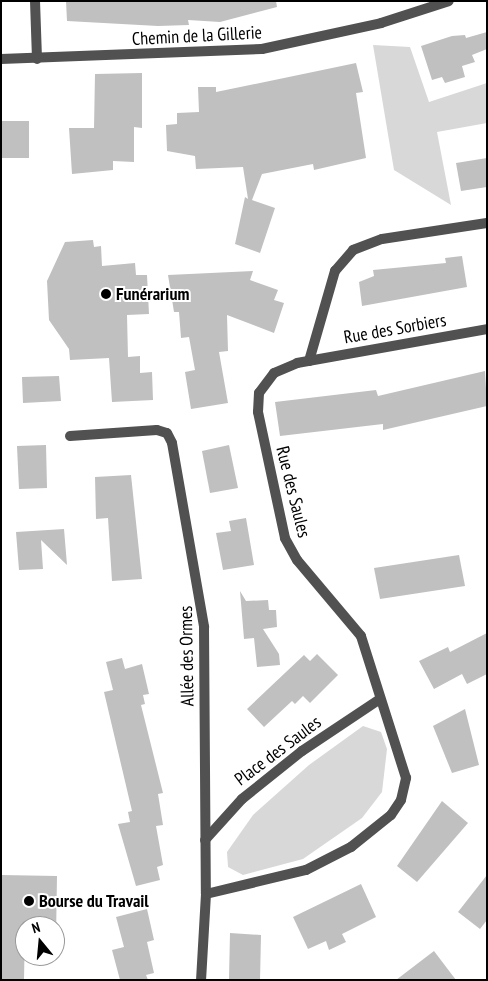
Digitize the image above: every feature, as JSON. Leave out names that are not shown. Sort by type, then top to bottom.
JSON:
[{"type":"street","points":[[35,1],[37,59]]},
{"type":"street","name":"Chemin de la Gillerie","points":[[1,59],[253,51],[298,44],[449,1]]},
{"type":"street","points":[[309,361],[335,271],[353,250],[382,239],[487,223]]},
{"type":"street","name":"Rue des Sorbiers","points":[[309,361],[487,329]]},
{"type":"street","name":"Rue des Saules","points":[[309,361],[274,373],[259,394],[258,412],[285,538],[296,560],[361,636],[380,699]]},
{"type":"street","name":"Allée des Ormes","points":[[70,436],[157,430],[167,433],[172,443],[203,599],[206,894],[201,980]]},
{"type":"street","points":[[206,894],[306,870],[351,847],[391,815],[401,800],[406,778],[380,699]]},
{"type":"street","name":"Place des Saules","points":[[205,840],[249,793],[380,699]]},
{"type":"shaded area","points":[[373,45],[410,47],[429,102],[487,83],[487,123],[437,132],[451,205],[394,170]]},
{"type":"shaded area","points":[[363,726],[381,732],[387,749],[382,792],[362,818],[303,859],[243,875],[228,867],[227,852],[253,815],[309,765]]},
{"type":"building","points":[[66,1],[276,1],[277,7],[220,22],[188,20],[189,25],[158,26],[67,21]]},
{"type":"building","points":[[487,32],[487,49],[472,55],[475,62],[462,66],[465,77],[445,83],[442,77],[432,80],[421,46],[452,36],[465,35],[466,38]]},
{"type":"building","points":[[356,63],[363,92],[356,93],[366,158],[314,170],[313,164],[262,174],[252,200],[275,208],[260,253],[235,244],[245,197],[248,199],[243,167],[196,169],[195,156],[167,151],[166,125],[177,124],[177,113],[199,112],[198,87],[216,87],[216,92]]},
{"type":"building","points":[[142,73],[142,128],[134,127],[134,162],[113,161],[113,170],[72,174],[69,128],[94,128],[95,74]]},
{"type":"building","points":[[1,121],[29,121],[29,158],[1,158]]},
{"type":"building","points":[[487,158],[487,187],[461,191],[456,163]]},
{"type":"building","name":"Funérarium","points":[[93,240],[94,247],[101,246],[102,266],[135,263],[136,275],[147,275],[149,314],[127,315],[128,357],[140,356],[140,373],[152,372],[153,400],[112,402],[109,358],[70,360],[69,349],[49,320],[47,281],[65,242]]},
{"type":"building","points":[[462,256],[467,287],[362,306],[359,282],[374,276],[373,270],[446,263],[445,258]]},
{"type":"building","points":[[253,271],[250,280],[278,290],[274,300],[284,303],[274,333],[227,315],[228,351],[219,352],[228,403],[191,409],[185,372],[195,370],[189,337],[181,338],[179,312],[174,312],[168,275]]},
{"type":"building","points":[[485,371],[487,406],[383,430],[383,424],[280,436],[275,402],[376,390],[378,396]]},
{"type":"building","points":[[59,376],[61,401],[23,403],[22,377]]},
{"type":"building","points":[[46,445],[47,488],[19,489],[17,446]]},
{"type":"building","points":[[229,445],[238,488],[210,493],[202,451]]},
{"type":"building","points":[[131,475],[142,579],[112,581],[108,518],[96,519],[95,477]]},
{"type":"building","points":[[246,518],[254,565],[223,570],[216,533],[231,531],[229,521]]},
{"type":"building","points":[[64,529],[67,565],[41,540],[43,569],[19,570],[16,532]]},
{"type":"building","points":[[459,555],[465,586],[380,599],[374,568]]},
{"type":"building","points":[[240,591],[246,601],[268,600],[269,610],[276,610],[277,627],[263,629],[279,654],[280,665],[257,667],[254,638],[244,639]]},
{"type":"building","points":[[487,633],[487,674],[467,684],[462,674],[434,689],[419,661],[448,647],[450,652]]},
{"type":"building","points":[[317,654],[338,675],[310,703],[303,696],[295,704],[292,701],[264,727],[247,709],[304,655],[310,661]]},
{"type":"building","points":[[122,658],[125,669],[142,664],[149,694],[143,695],[145,704],[141,705],[163,793],[158,794],[163,825],[156,826],[163,865],[157,867],[160,880],[136,886],[118,824],[130,822],[128,812],[132,811],[104,692],[113,690],[106,662]]},
{"type":"building","points":[[465,709],[479,765],[452,773],[433,726]]},
{"type":"building","points":[[442,801],[468,823],[417,882],[397,866]]},
{"type":"building","name":"Bourse du Travail","points":[[1,875],[57,876],[56,916],[15,916],[15,966],[24,966],[24,980],[1,980]]},
{"type":"building","points":[[487,875],[487,920],[480,929],[458,912]]},
{"type":"building","points":[[361,884],[376,917],[342,934],[346,942],[329,950],[326,941],[308,949],[293,917]]},
{"type":"building","points":[[147,909],[154,940],[147,942],[154,973],[146,975],[148,980],[120,980],[112,950],[124,947],[116,917]]},
{"type":"building","points":[[230,933],[261,935],[260,980],[229,980]]},
{"type":"building","points":[[434,951],[456,980],[396,980]]},
{"type":"place","name":"Funérarium","points":[[106,294]]},
{"type":"place","name":"Bourse du Travail","points":[[29,901]]}]
